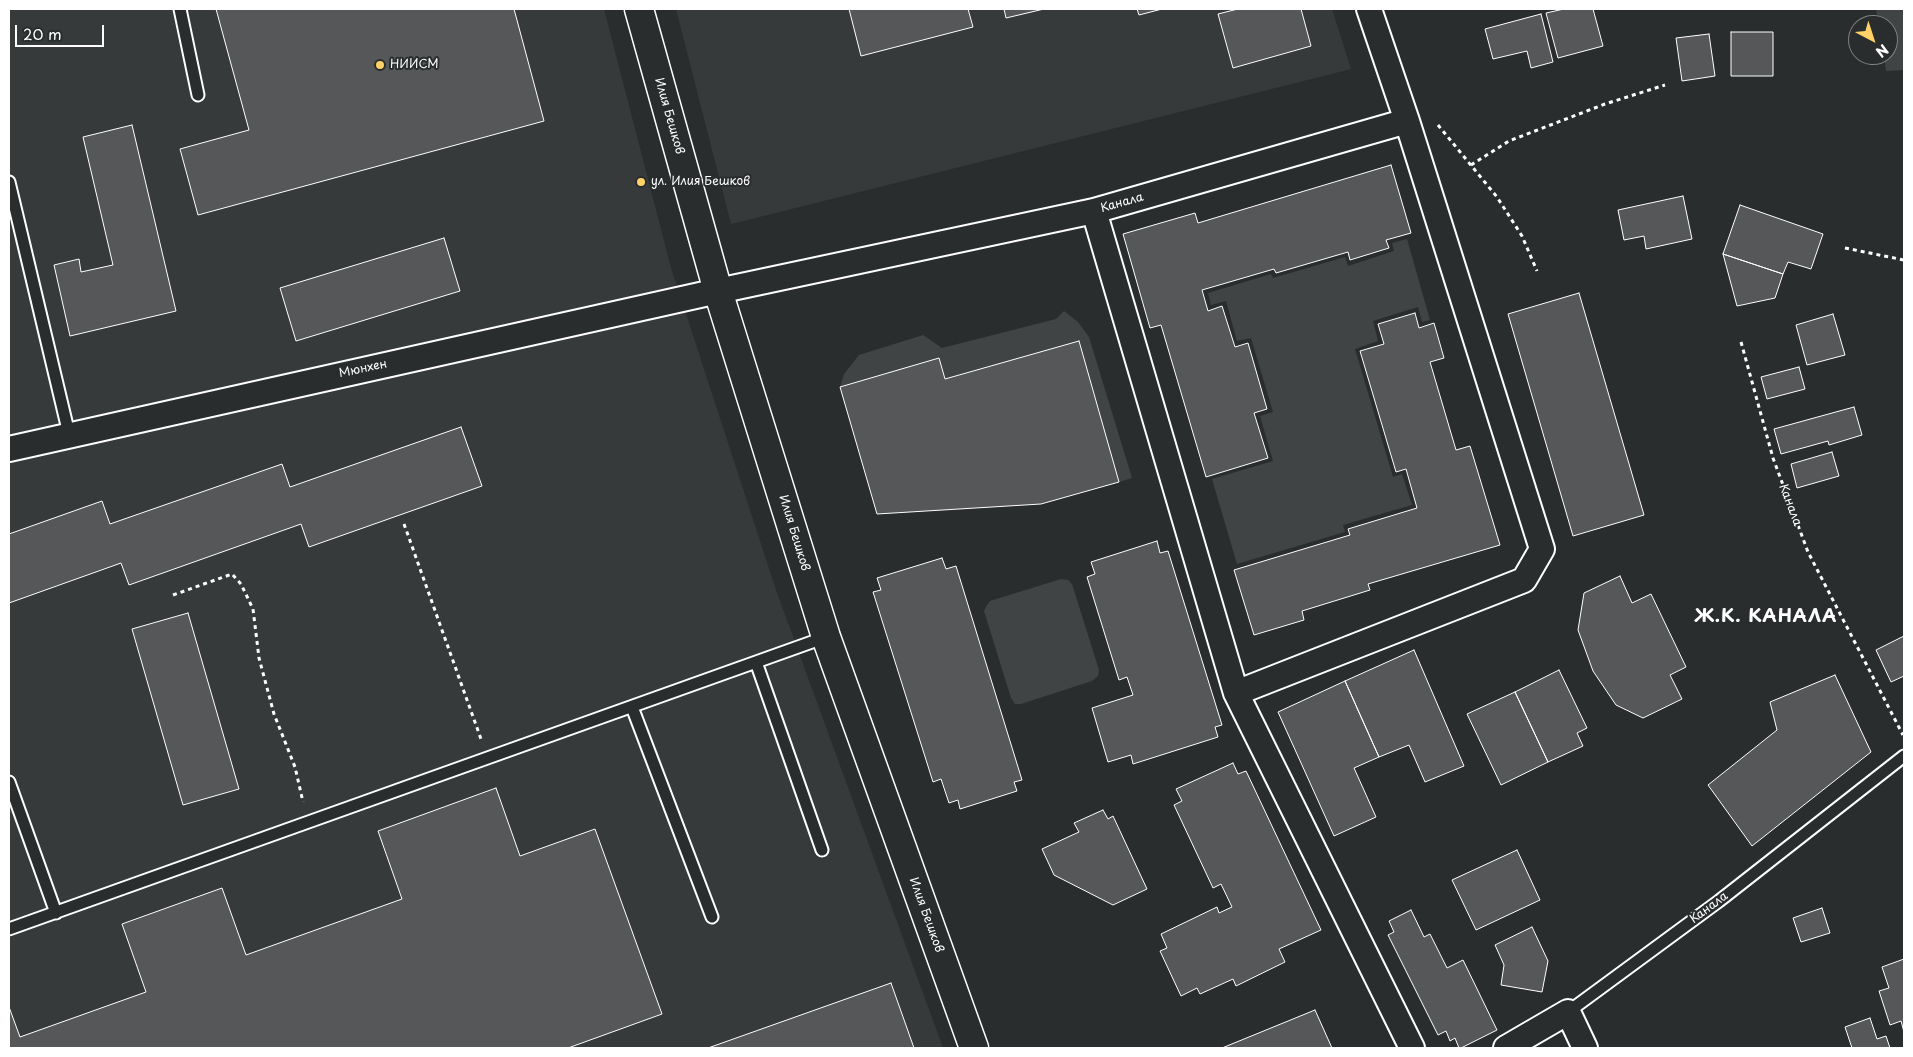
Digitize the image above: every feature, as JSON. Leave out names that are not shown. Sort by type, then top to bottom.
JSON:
[{"type":"street","name":"Илия Бешков","points":[[639,9],[718,291],[826,637],[974,1048]]},
{"type":"street","points":[[1236,693],[1524,580],[1542,549],[1403,111],[1368,9]]},
{"type":"street","name":"Канала","points":[[718,291],[1094,211],[1403,111]]},
{"type":"street","points":[[1094,211],[1236,693],[1412,1048]]},
{"type":"street","name":"Мюнхен","points":[[9,449],[69,434],[718,291]]},
{"type":"street","name":"Канала","points":[[1506,1048],[1568,1012]]},
{"type":"street","points":[[1568,1012],[1585,1048]]},
{"type":"lane","points":[[180,9],[198,95]]},
{"type":"lane","points":[[9,182],[69,434]]},
{"type":"lane","points":[[9,929],[826,637]]},
{"type":"lane","points":[[756,662],[822,850]]},
{"type":"lane","points":[[632,707],[712,917]]},
{"type":"lane","name":"Канала","points":[[1568,1012],[1719,901],[1904,756]]},
{"type":"lane","points":[[9,782],[56,913]]},
{"type":"path","points":[[1471,165],[1509,141],[1605,104],[1665,85]]},
{"type":"path","points":[[1403,111],[1435,121],[1497,197],[1522,236],[1537,271]]},
{"type":"path","points":[[1845,248],[1904,260]]},
{"type":"path","name":"Канала","points":[[1740,342],[1773,458],[1808,552],[1904,738]]},
{"type":"path","points":[[404,524],[488,758]]},
{"type":"path","points":[[174,595],[232,574],[241,584],[253,609],[259,658],[274,714],[295,766],[308,822]]},
{"type":"shaded area","points":[[9,9],[604,9],[671,268],[776,590],[943,1048],[9,1048]]},
{"type":"shaded area","points":[[676,9],[1332,9],[1351,69],[731,224]]},
{"type":"shaded area","points":[[1876,9],[1904,9],[1904,70],[1886,71],[1885,65],[1898,65],[1898,15],[1877,15]]},
{"type":"shaded area","points":[[1407,239],[1430,320],[1422,322],[1418,307],[1373,321],[1378,341],[1355,349],[1393,477],[1402,474],[1412,505],[1343,525],[1345,532],[1237,564],[1212,479],[1273,461],[1260,416],[1273,412],[1251,338],[1237,341],[1226,301],[1211,305],[1208,293],[1271,274],[1273,278],[1345,257],[1348,266],[1394,251],[1392,243]]},
{"type":"shaded area","points":[[1064,311],[1078,322],[1089,337],[1132,478],[1119,482],[1079,341],[945,379],[939,359],[840,387],[844,374],[859,355],[923,335],[942,348],[1056,319]]},
{"type":"shaded area","points":[[1061,579],[1068,580],[1072,584],[1099,670],[1098,676],[1092,681],[1021,704],[1015,704],[1011,698],[984,611],[990,601]]},
{"type":"building","name":"НИИСМ","points":[[216,9],[514,9],[544,121],[198,215],[180,149],[249,130]]},
{"type":"building","points":[[849,9],[968,9],[973,27],[861,56]]},
{"type":"building","points":[[1004,9],[1044,9],[1006,18]]},
{"type":"building","points":[[1137,9],[1162,9],[1139,15]]},
{"type":"building","points":[[1238,9],[1301,9],[1311,46],[1233,68],[1218,14]]},
{"type":"building","points":[[1564,9],[1593,9],[1603,46],[1558,58],[1546,13]]},
{"type":"building","points":[[1541,14],[1553,62],[1531,68],[1527,51],[1493,59],[1485,29]]},
{"type":"building","points":[[1731,32],[1773,32],[1773,76],[1731,76]]},
{"type":"building","points":[[1709,34],[1715,76],[1682,81],[1676,38]]},
{"type":"building","points":[[132,125],[176,311],[70,336],[54,265],[79,259],[81,272],[113,265],[83,137]]},
{"type":"building","points":[[1391,165],[1411,233],[1386,240],[1389,248],[1350,260],[1348,252],[1276,273],[1274,269],[1202,290],[1208,311],[1222,306],[1235,347],[1248,343],[1267,409],[1254,413],[1268,458],[1206,477],[1161,325],[1150,328],[1123,234],[1195,213],[1198,223]]},
{"type":"building","points":[[1683,196],[1692,239],[1646,249],[1644,236],[1624,240],[1618,210]]},
{"type":"building","points":[[1740,205],[1823,234],[1811,269],[1788,262],[1783,274],[1723,254]]},
{"type":"building","points":[[444,238],[460,291],[296,341],[280,288]]},
{"type":"building","points":[[1723,254],[1783,274],[1775,298],[1737,306]]},
{"type":"building","points":[[1579,293],[1644,515],[1573,536],[1508,314]]},
{"type":"building","points":[[1415,313],[1419,328],[1434,323],[1444,358],[1430,362],[1456,450],[1470,446],[1500,545],[1368,584],[1370,590],[1302,611],[1304,620],[1254,635],[1234,570],[1350,535],[1348,529],[1417,508],[1406,469],[1396,472],[1360,351],[1384,344],[1378,324]]},
{"type":"building","points":[[1833,314],[1845,355],[1807,365],[1796,325]]},
{"type":"building","points":[[1079,341],[1119,482],[1041,504],[877,514],[840,387],[939,358],[945,379]]},
{"type":"building","points":[[1799,367],[1805,389],[1767,399],[1761,377]]},
{"type":"building","points":[[1854,407],[1862,435],[1829,445],[1828,441],[1781,454],[1774,429]]},
{"type":"building","points":[[461,427],[482,486],[309,547],[301,524],[129,585],[121,563],[9,603],[9,534],[102,501],[110,524],[282,464],[290,487]]},
{"type":"building","points":[[1832,452],[1839,476],[1797,488],[1791,464]]},
{"type":"building","points":[[1157,541],[1160,553],[1168,551],[1222,725],[1215,727],[1218,737],[1133,764],[1131,755],[1108,762],[1092,708],[1133,695],[1127,677],[1119,680],[1087,577],[1095,574],[1091,562]]},
{"type":"building","points":[[942,558],[946,569],[956,566],[1022,780],[1014,782],[1017,791],[960,809],[958,800],[949,803],[941,779],[933,782],[873,592],[881,590],[877,578]]},
{"type":"building","points":[[1620,576],[1632,603],[1651,594],[1686,667],[1670,675],[1682,699],[1643,718],[1616,705],[1593,671],[1578,630],[1584,593]]},
{"type":"building","points":[[188,613],[239,789],[183,805],[132,629]]},
{"type":"building","points":[[1904,636],[1904,676],[1891,682],[1876,650]]},
{"type":"building","points":[[1414,650],[1464,766],[1425,782],[1409,745],[1379,757],[1345,681]]},
{"type":"building","points":[[1559,670],[1587,728],[1577,733],[1583,746],[1548,762],[1515,692]]},
{"type":"building","points":[[1835,675],[1871,752],[1752,846],[1708,785],[1777,730],[1770,702]]},
{"type":"building","points":[[1345,681],[1379,757],[1354,768],[1376,817],[1334,836],[1278,712]]},
{"type":"building","points":[[1515,692],[1548,762],[1501,785],[1467,714]]},
{"type":"building","points":[[1233,763],[1238,774],[1246,771],[1321,930],[1279,949],[1285,962],[1236,986],[1233,979],[1200,994],[1197,988],[1181,996],[1160,951],[1167,948],[1161,934],[1217,907],[1219,913],[1232,907],[1221,884],[1213,888],[1174,805],[1182,801],[1176,789]]},
{"type":"building","points":[[496,788],[520,856],[595,829],[662,1014],[568,1048],[9,1048],[9,1007],[20,1037],[146,992],[122,924],[222,888],[246,955],[402,899],[378,831]]},
{"type":"building","points":[[1103,810],[1108,819],[1113,816],[1147,889],[1113,905],[1054,875],[1042,849],[1079,832],[1074,823]]},
{"type":"building","points":[[1517,850],[1540,900],[1476,930],[1452,880]]},
{"type":"building","points":[[1822,908],[1830,933],[1801,942],[1793,918]]},
{"type":"building","points":[[1411,910],[1424,937],[1430,934],[1447,968],[1463,960],[1497,1030],[1461,1048],[1459,1048],[1455,1038],[1450,1041],[1446,1031],[1438,1035],[1388,935],[1394,932],[1389,921]]},
{"type":"building","points":[[1532,927],[1548,961],[1542,992],[1501,985],[1504,965],[1495,945]]},
{"type":"building","points":[[1904,959],[1904,1032],[1901,1021],[1890,1025],[1879,991],[1889,988],[1882,967]]},
{"type":"building","points":[[891,983],[914,1048],[708,1048]]},
{"type":"building","points":[[1315,1010],[1332,1048],[1222,1048]]},
{"type":"building","points":[[1870,1018],[1877,1039],[1886,1036],[1890,1048],[1852,1048],[1845,1027]]},
{"type":"place","name":"НИИСМ","points":[[380,65]]},
{"type":"place","name":"ул. Илия Бешков","points":[[641,182]]},
{"type":"district","name":"Ж.К. КАНАЛА","points":[[1766,617]]}]
